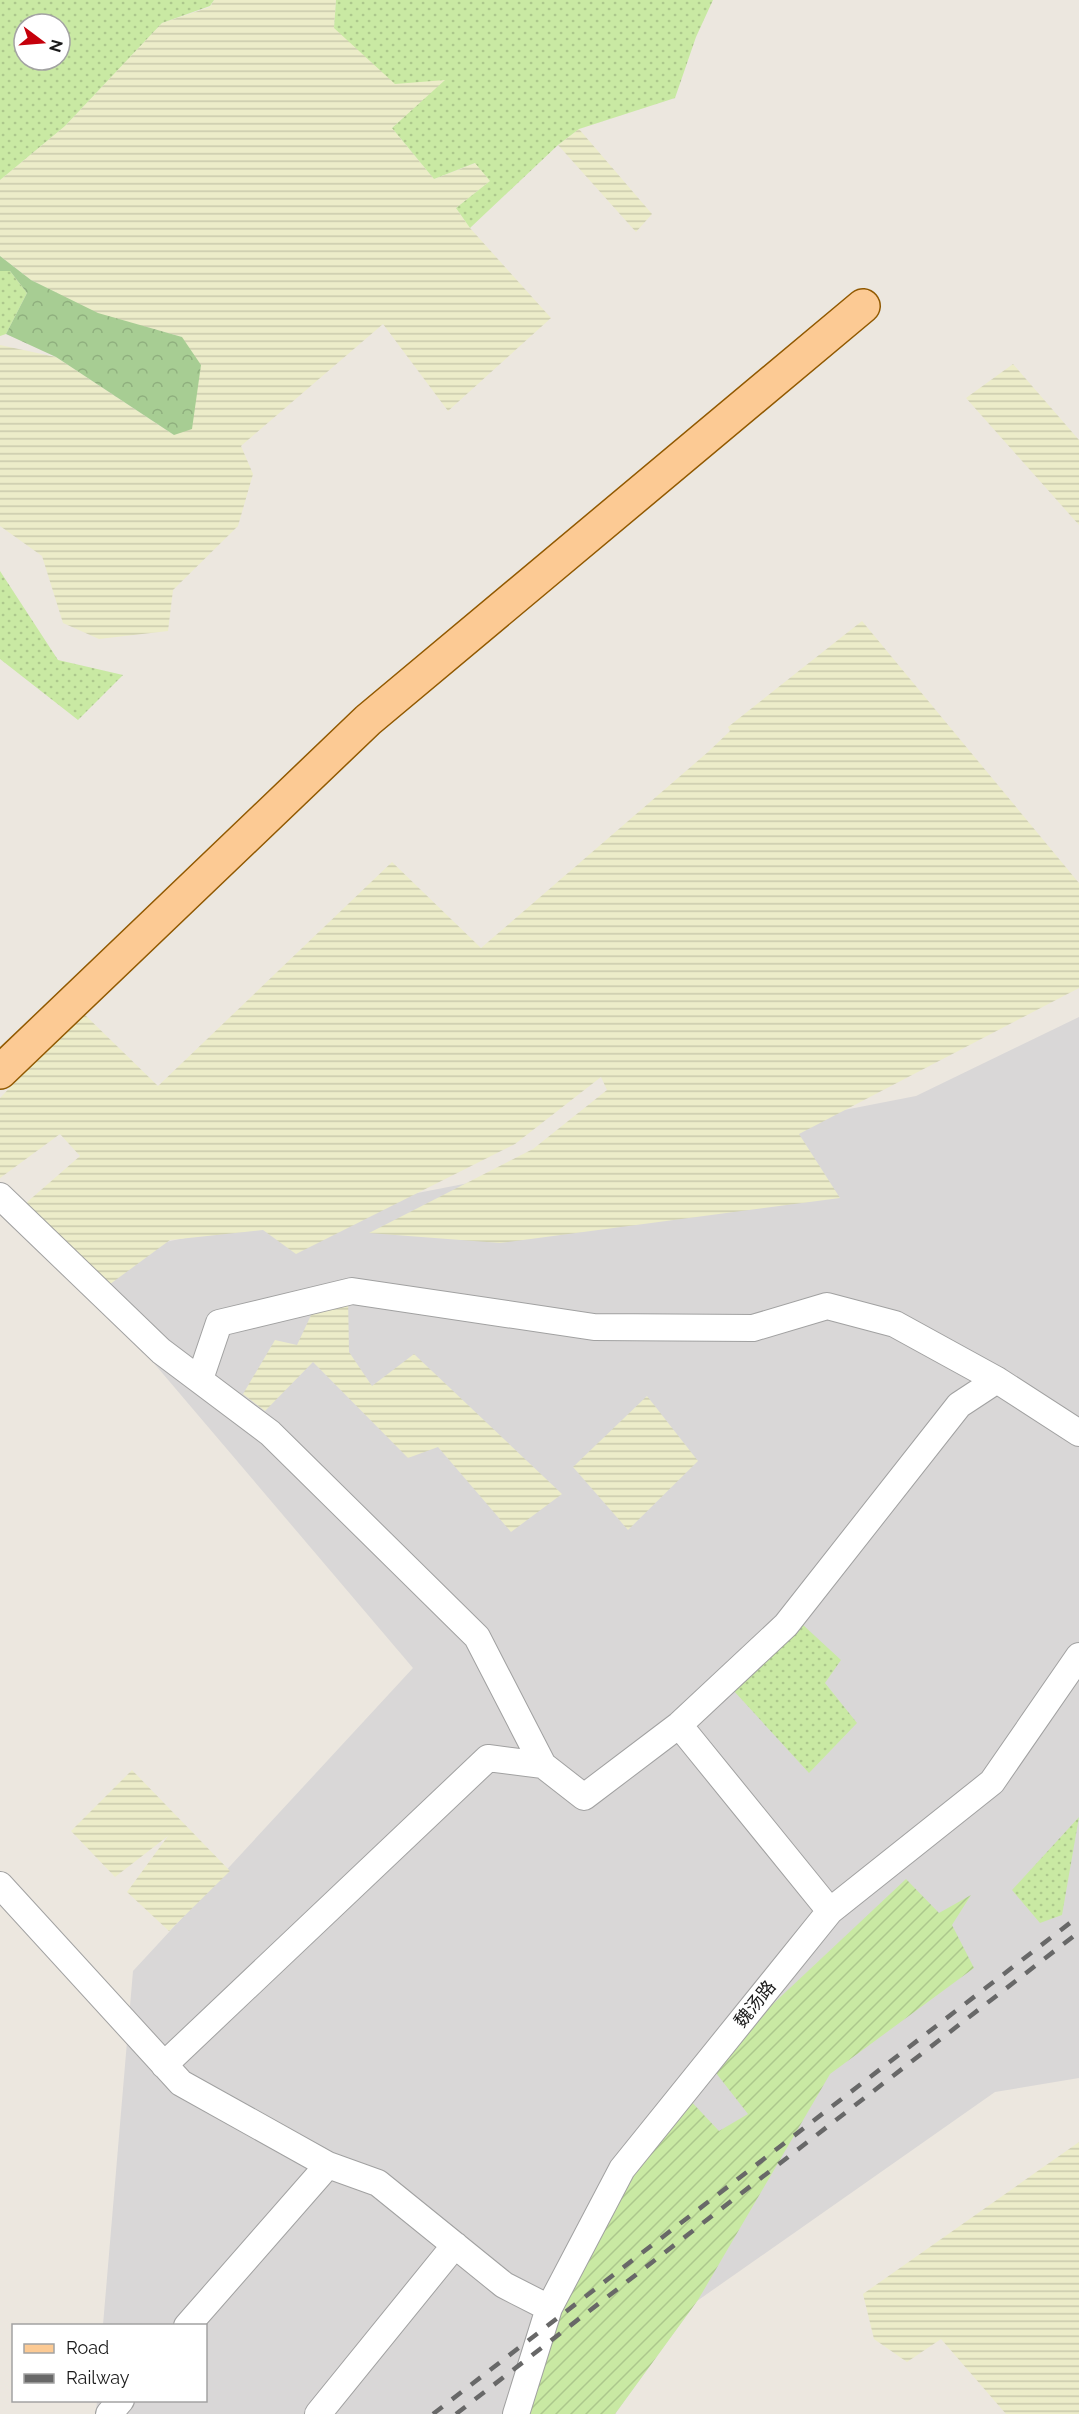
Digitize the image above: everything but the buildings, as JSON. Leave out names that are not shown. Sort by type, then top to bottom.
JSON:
[{"type":"main road","points":[[0,1072],[368,720],[863,306]]},
{"type":"street","points":[[0,1196],[161,1351],[270,1433],[477,1636],[543,1765],[584,1797],[679,1725],[786,1625],[959,1405],[997,1380]]},
{"type":"street","points":[[200,1379],[219,1323],[352,1291],[594,1327],[753,1328],[827,1306],[895,1324],[997,1380],[1079,1433]]},
{"type":"street","name":"魏汤路","points":[[516,2414],[549,2308],[622,2169],[830,1911],[992,1782],[1079,1656]]},
{"type":"street","points":[[679,1725],[830,1911]]},
{"type":"street","points":[[164,2065],[488,1758],[543,1765]]},
{"type":"street","points":[[0,1886],[181,2083],[328,2165],[378,2183],[504,2285],[549,2308]]},
{"type":"street","points":[[188,2324],[328,2165]]},
{"type":"street","points":[[318,2414],[455,2245]]},
{"type":"street","points":[[109,2414],[119,2402]]},
{"type":"shaded area","points":[[1079,1017],[1079,2078],[995,2092],[697,2301],[615,2414],[96,2414],[97,2402],[207,2402],[207,2324],[103,2324],[133,1971],[413,1668],[67,1261],[916,1096]]},
{"type":"green space","points":[[0,0],[214,0],[210,6],[162,23],[65,126],[0,180]]},
{"type":"green space","points":[[214,0],[336,0],[334,28],[446,80],[392,128],[434,179],[476,163],[490,181],[456,208],[470,228],[551,318],[448,411],[383,324],[241,446],[253,474],[238,526],[173,590],[168,631],[99,639],[63,623],[42,556],[0,526],[0,345],[56,357],[174,435],[182,337],[98,314],[31,280],[0,256],[0,180],[65,126],[162,23],[210,7]]},
{"type":"green space","points":[[336,0],[713,0],[696,37],[675,98],[579,129],[558,145],[470,228],[456,208],[490,181],[475,163],[434,179],[392,128],[445,80],[395,84],[334,28]]},
{"type":"green space","points":[[579,129],[652,214],[636,232],[558,145]]},
{"type":"green space","points":[[0,256],[31,280],[98,313],[182,337],[201,365],[192,429],[174,435],[56,357],[6,334],[27,293],[10,271],[0,271]]},
{"type":"green space","points":[[0,271],[10,271],[27,293],[6,334],[0,336]]},
{"type":"green space","points":[[1013,364],[1079,440],[1079,525],[966,398]]},
{"type":"green space","points":[[0,571],[58,660],[123,675],[78,720],[0,659]]},
{"type":"green space","points":[[862,621],[1079,883],[1079,988],[799,1134],[840,1198],[500,1243],[369,1233],[533,1149],[607,1090],[601,1077],[515,1144],[296,1254],[263,1230],[170,1240],[102,1290],[18,1210],[80,1156],[60,1134],[0,1178],[0,1098],[82,1012],[158,1086],[392,862],[481,948],[708,752],[730,731],[728,727]]},
{"type":"green space","points":[[321,1294],[348,1296],[349,1352],[372,1386],[414,1354],[562,1494],[511,1532],[438,1447],[408,1458],[313,1362],[265,1411],[243,1394],[275,1340],[297,1345]]},
{"type":"green space","points":[[647,1396],[698,1461],[628,1530],[573,1467]]},
{"type":"green space","points":[[802,1624],[841,1660],[825,1683],[857,1723],[809,1773],[733,1690]]},
{"type":"green space","points":[[132,1770],[230,1871],[169,1931],[127,1892],[168,1836],[115,1877],[71,1831]]},
{"type":"green space","points":[[1079,1817],[1062,1915],[1040,1923],[1012,1890]]},
{"type":"green space","points":[[906,1879],[939,1913],[971,1895],[952,1925],[974,1968],[830,2074],[698,2300],[615,2414],[520,2414],[601,2208],[686,2096],[719,2131],[748,2114],[709,2064]]},
{"type":"green space","points":[[1079,2142],[1079,2414],[1006,2414],[941,2339],[907,2362],[874,2339],[863,2294]]},
{"type":"railway","points":[[433,2414],[1079,1916]]},
{"type":"railway","points":[[456,2414],[1079,1932]]}]
